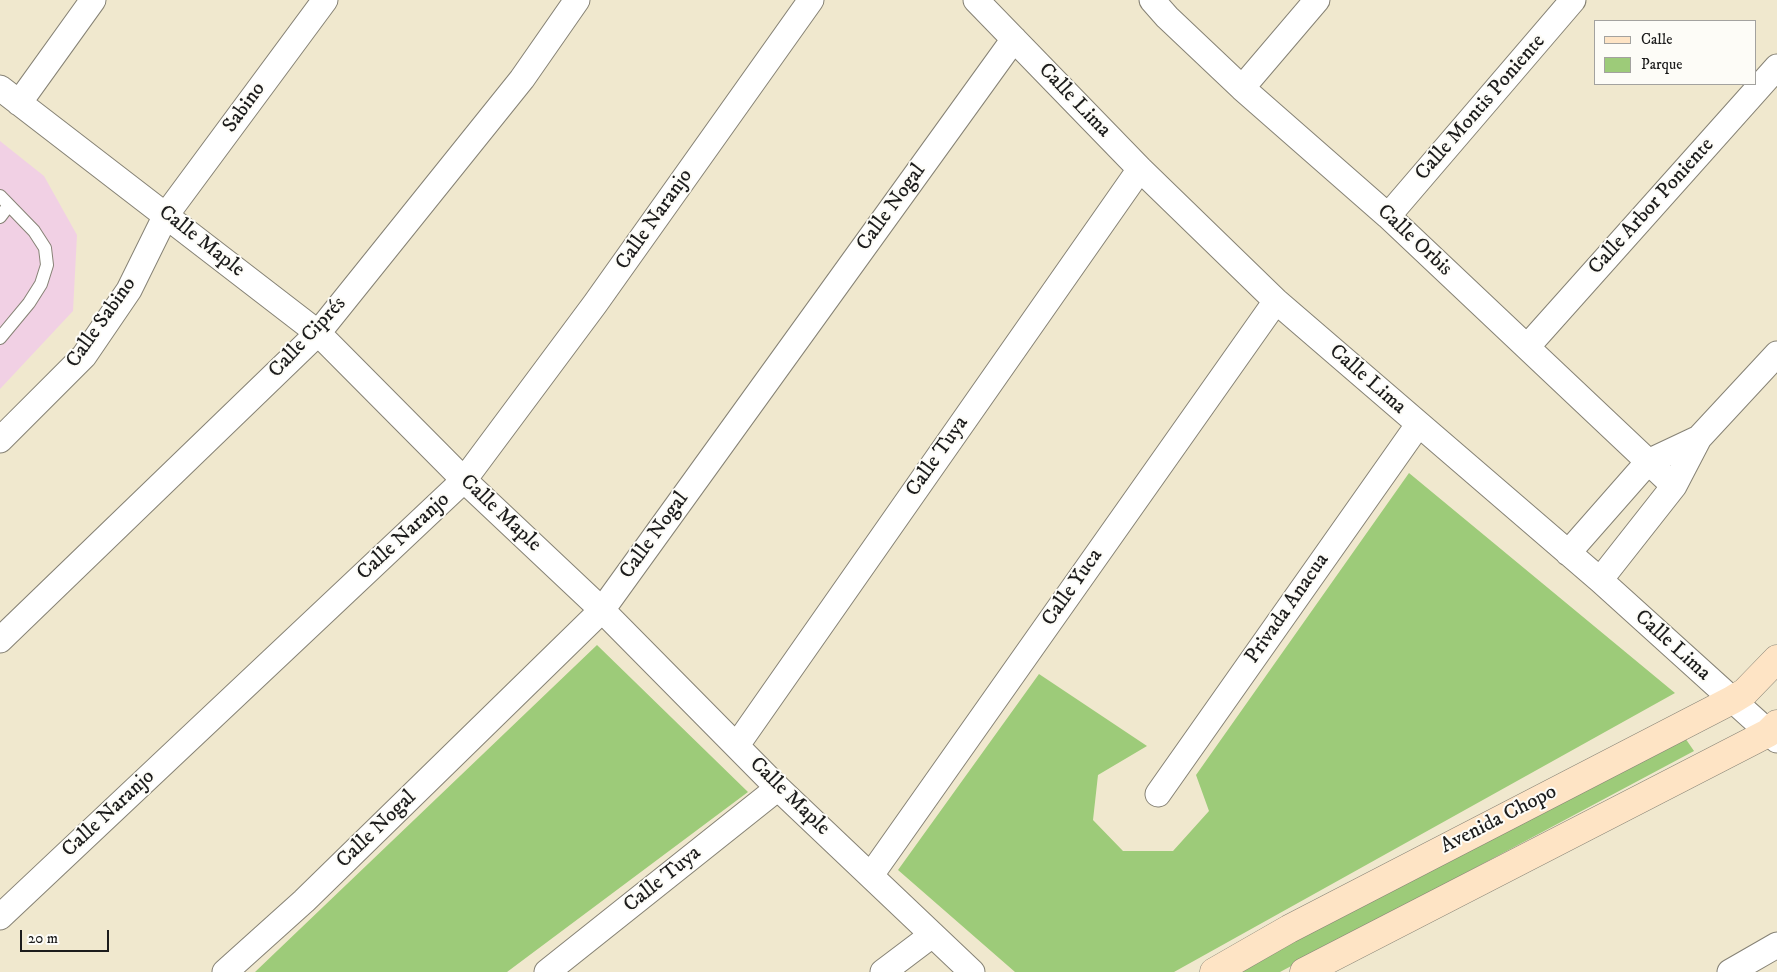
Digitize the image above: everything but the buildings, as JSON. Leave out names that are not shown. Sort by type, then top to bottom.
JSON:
[{"type":"street","points":[[19,103],[93,0]]},
{"type":"street","name":"Sabino","points":[[166,215],[325,0]]},
{"type":"street","name":"Calle Ciprés","points":[[0,640],[318,333],[522,78],[577,0]]},
{"type":"street","name":"Calle Naranjo","points":[[0,917],[464,480],[595,304],[811,0]]},
{"type":"street","name":"Calle Lima","points":[[976,0],[1140,170],[1276,301],[1600,580],[1732,700],[1774,732]]},
{"type":"street","name":"Calle Orbis","points":[[1152,0],[1167,17],[1242,88],[1388,216],[1674,486]]},
{"type":"street","points":[[1242,88],[1317,0]]},
{"type":"street","name":"Calle Montis Poniente","points":[[1388,216],[1573,0]]},
{"type":"street","name":"Calle Nogal","points":[[225,972],[304,901],[602,610],[1014,39]]},
{"type":"street","name":"Calle Arbor Poniente","points":[[1527,347],[1777,67]]},
{"type":"street","name":"Calle Maple","points":[[0,88],[318,333],[464,480],[602,610],[778,788],[972,972]]},
{"type":"street","name":"Calle Tuya","points":[[737,746],[1140,170]]},
{"type":"street","name":"Calle Sabino","points":[[0,440],[84,356],[129,290],[166,215]]},
{"type":"street","name":"Calle Yuca","points":[[870,875],[1276,301]]},
{"type":"street","points":[[1600,580],[1674,486],[1699,438],[1777,354]]},
{"type":"street","name":"Privada Anacua","points":[[1158,794],[1418,425]]},
{"type":"street","points":[[1568,554],[1648,462],[1699,438]]},
{"type":"street","name":"Avenida Chopo","points":[[1214,972],[1290,929],[1732,700],[1744,692],[1777,659]]},
{"type":"street","points":[[1304,972],[1774,732]]},
{"type":"street","name":"Calle Tuya","points":[[547,972],[778,788]]},
{"type":"street","points":[[883,972],[932,935]]},
{"type":"street","points":[[1730,972],[1777,945]]},
{"type":"lane","points":[[0,217],[5,201],[34,231],[45,248],[47,265],[41,284],[29,303],[0,338]]},
{"type":"shaded area","points":[[0,141],[44,176],[77,235],[73,311],[0,389]]},
{"type":"green space","points":[[1409,473],[1675,693],[1174,972],[1015,972],[898,870],[1039,674],[1147,746],[1098,775],[1093,820],[1123,851],[1173,851],[1209,811],[1196,775]]},
{"type":"green space","points":[[597,645],[748,792],[507,972],[255,972]]},
{"type":"green space","points":[[1683,735],[1694,751],[1280,972],[1237,972]]}]
